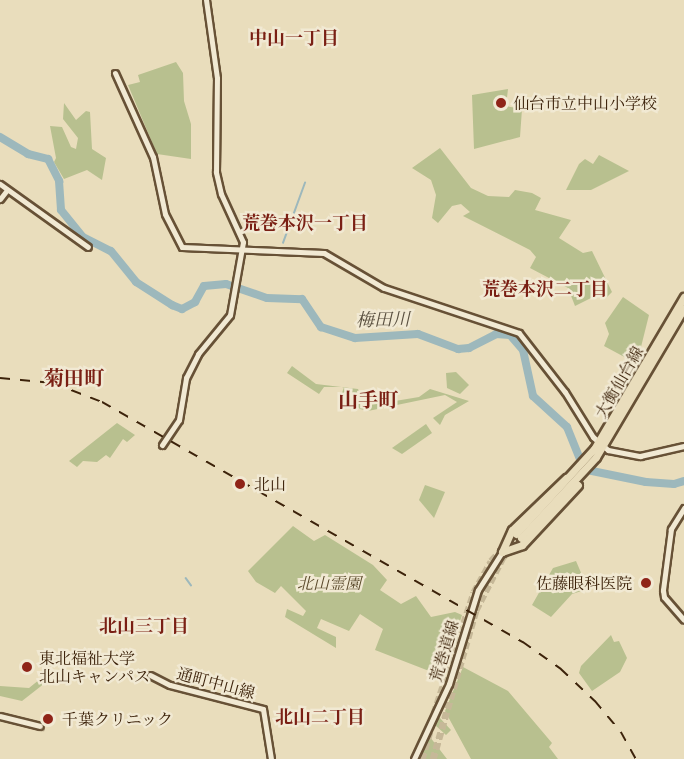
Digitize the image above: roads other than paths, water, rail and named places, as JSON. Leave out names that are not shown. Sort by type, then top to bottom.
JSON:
[{"type":"main road","name":"大衡仙台線","points":[[632,391],[684,297]]},
{"type":"main road","name":"大衡仙台線","points":[[502,552],[519,539],[583,470],[601,445],[684,308]]},
{"type":"main road","name":"大衡仙台線","points":[[502,552],[512,530],[557,484],[583,470]]},
{"type":"main road","name":"大衡仙台線","points":[[519,539],[533,533],[580,483],[583,470]]},
{"type":"main road","name":"大衡仙台線","points":[[519,539],[570,476]]},
{"type":"main road","points":[[506,543],[519,544],[533,533]]},
{"type":"main road","points":[[506,543],[519,539]]},
{"type":"street","points":[[162,445],[179,420],[186,378],[204,346],[226,323],[232,309],[234,281],[242,249],[242,236],[222,194],[216,172],[217,78],[206,0]]},
{"type":"street","points":[[115,73],[153,157],[165,214],[183,247],[324,253],[384,288],[519,333],[601,445],[640,456],[684,446]]},
{"type":"street","points":[[0,184],[88,247]]},
{"type":"street","points":[[0,199],[7,190]]},
{"type":"street","points":[[684,508],[671,529],[663,590],[664,597],[684,621]]},
{"type":"street","name":"荒巻道線","points":[[414,759],[448,684],[478,590],[502,552]]},
{"type":"street","name":"通町中山線","points":[[150,675],[170,685],[263,709],[271,759]]},
{"type":"street","points":[[0,716],[40,726]]},
{"type":"waterway","name":"梅田川","points":[[0,137],[28,154],[48,159],[59,181],[61,210],[83,237],[111,251],[136,282],[172,305],[182,309],[195,302],[204,286],[226,284],[267,298],[302,299],[321,327],[355,338],[418,334],[458,349],[469,348],[496,334],[510,335],[523,350],[533,396],[567,427],[581,462],[592,471],[646,482],[674,484],[684,481]]},
{"type":"waterway","points":[[283,243],[305,183]]},
{"type":"waterway","points":[[186,578],[191,585]]},
{"type":"tunnel","points":[[434,713],[474,592],[491,561],[516,534]]},
{"type":"tunnel","points":[[433,759],[476,610],[503,557],[521,538]]},
{"type":"tunnel","points":[[422,759],[432,724]]},
{"type":"railway","points":[[0,378],[53,383],[102,402],[523,642],[561,669],[595,701],[621,732],[636,759]]},
{"type":"place","name":"仙台市立中山小学校","points":[[501,103]]},
{"type":"place","name":"北山","points":[[240,484]]},
{"type":"place","name":"佐藤眼科医院","points":[[646,583]]},
{"type":"place","name":"東北福祉大学 北山キャンパス","points":[[27,667]]},
{"type":"place","name":"千葉クリニック","points":[[48,719]]},
{"type":"district","name":"中山一丁目","points":[[294,38]]},
{"type":"district","name":"荒巻本沢一丁目","points":[[305,223]]},
{"type":"district","name":"荒巻本沢二丁目","points":[[545,289]]},
{"type":"district","name":"菊田町","points":[[74,378]]},
{"type":"district","name":"山手町","points":[[368,400]]},
{"type":"district","name":"北山三丁目","points":[[144,626]]},
{"type":"district","name":"北山二丁目","points":[[320,717]]},
{"type":"park label","name":"北山霊園","points":[[329,583]]}]
